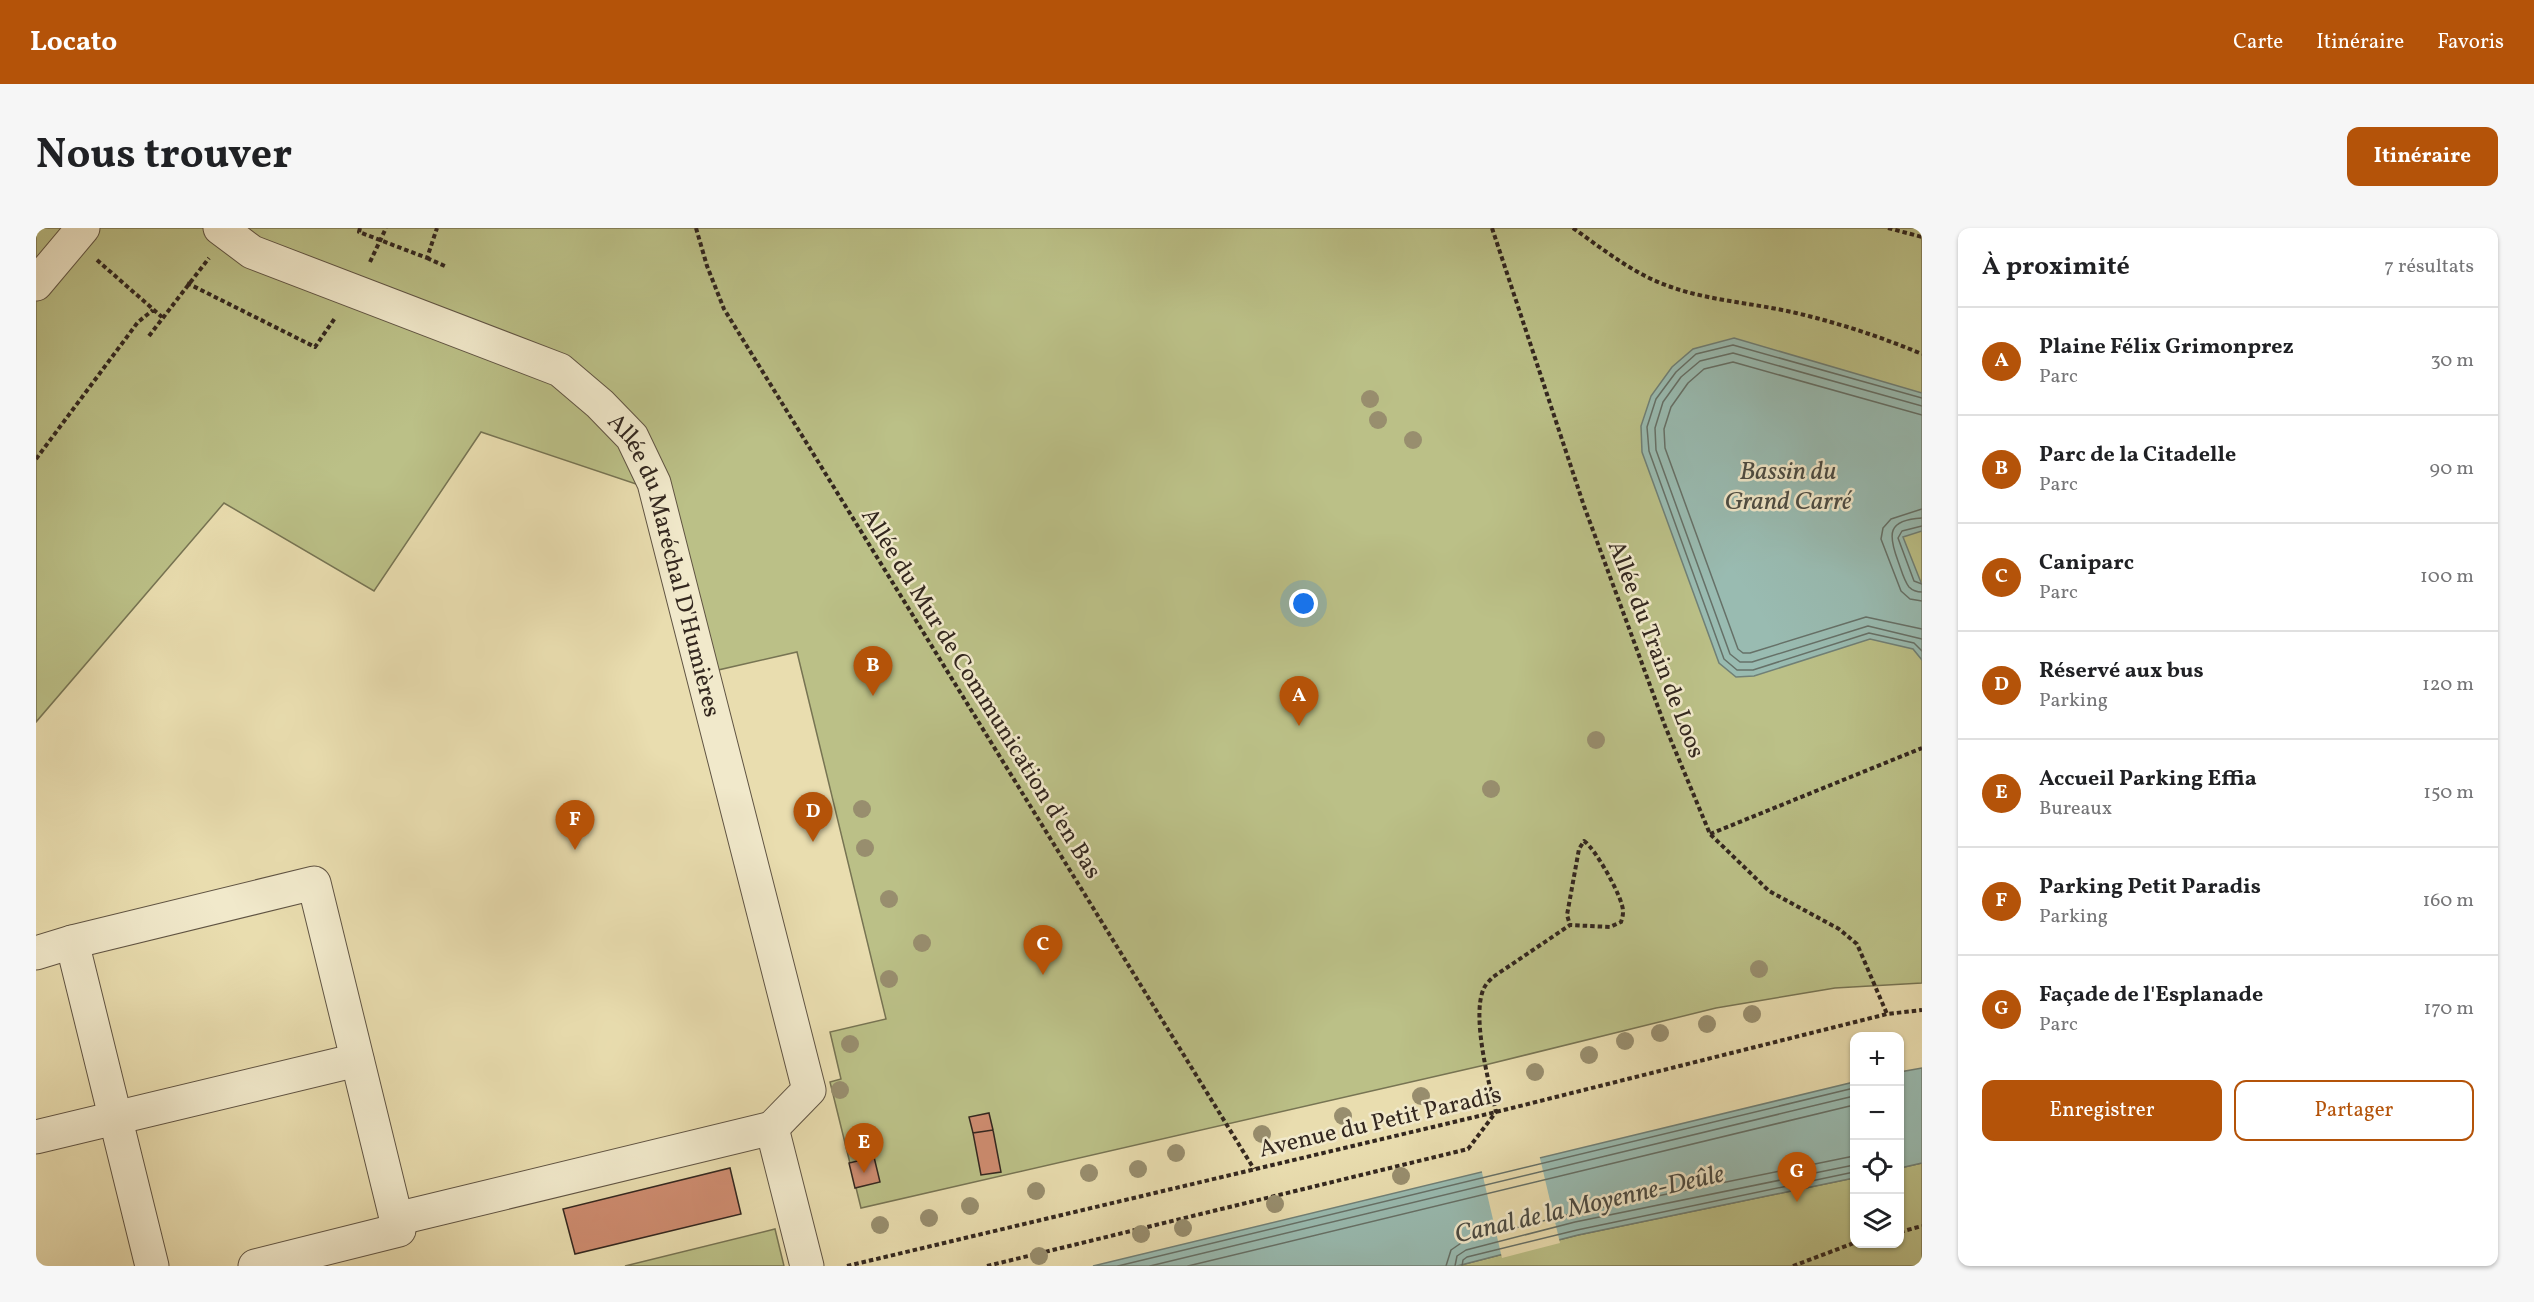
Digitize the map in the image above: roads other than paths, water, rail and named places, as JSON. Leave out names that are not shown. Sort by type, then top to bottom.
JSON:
[{"type":"street","points":[[36,284],[83,228]]},
{"type":"street","name":"Allée du Maréchal D'Humières","points":[[224,231],[252,252],[560,370],[600,404],[632,437],[654,483],[809,1090],[772,1128]]},
{"type":"street","points":[[36,953],[72,942],[314,883],[399,1230],[255,1266]]},
{"type":"street","points":[[72,942],[152,1266]]},
{"type":"street","points":[[36,1137],[357,1060]]},
{"type":"street","points":[[396,1218],[772,1128],[807,1266]]},
{"type":"water","name":"Bassin du Grand Carré","points":[[1734,338],[1922,393],[1922,531],[1903,537],[1922,585],[1922,660],[1913,649],[1870,639],[1754,676],[1736,677],[1719,663],[1642,452],[1641,426],[1651,396],[1672,367],[1693,349]]},
{"type":"water","points":[[1922,1068],[1922,1163],[1904,1167],[1904,1086],[1904,1071]]},
{"type":"water","name":"Canal de la Moyenne-Deûle","points":[[1850,1083],[1850,1179],[1578,1235],[1457,1266],[1093,1266]]},
{"type":"place","name":"Parc de la Citadelle","points":[[873,696]]},
{"type":"place","name":"Plaine Félix Grimonprez","points":[[1299,726]]},
{"type":"place","name":"Réservé aux bus","points":[[813,842]]},
{"type":"place","name":"Parking Petit Paradis","points":[[575,850]]},
{"type":"place","name":"Caniparc","points":[[1043,975]]},
{"type":"place","name":"Accueil Parking Effia","points":[[864,1173]]},
{"type":"place","name":"Façade de l'Esplanade","points":[[1797,1202]]}]
